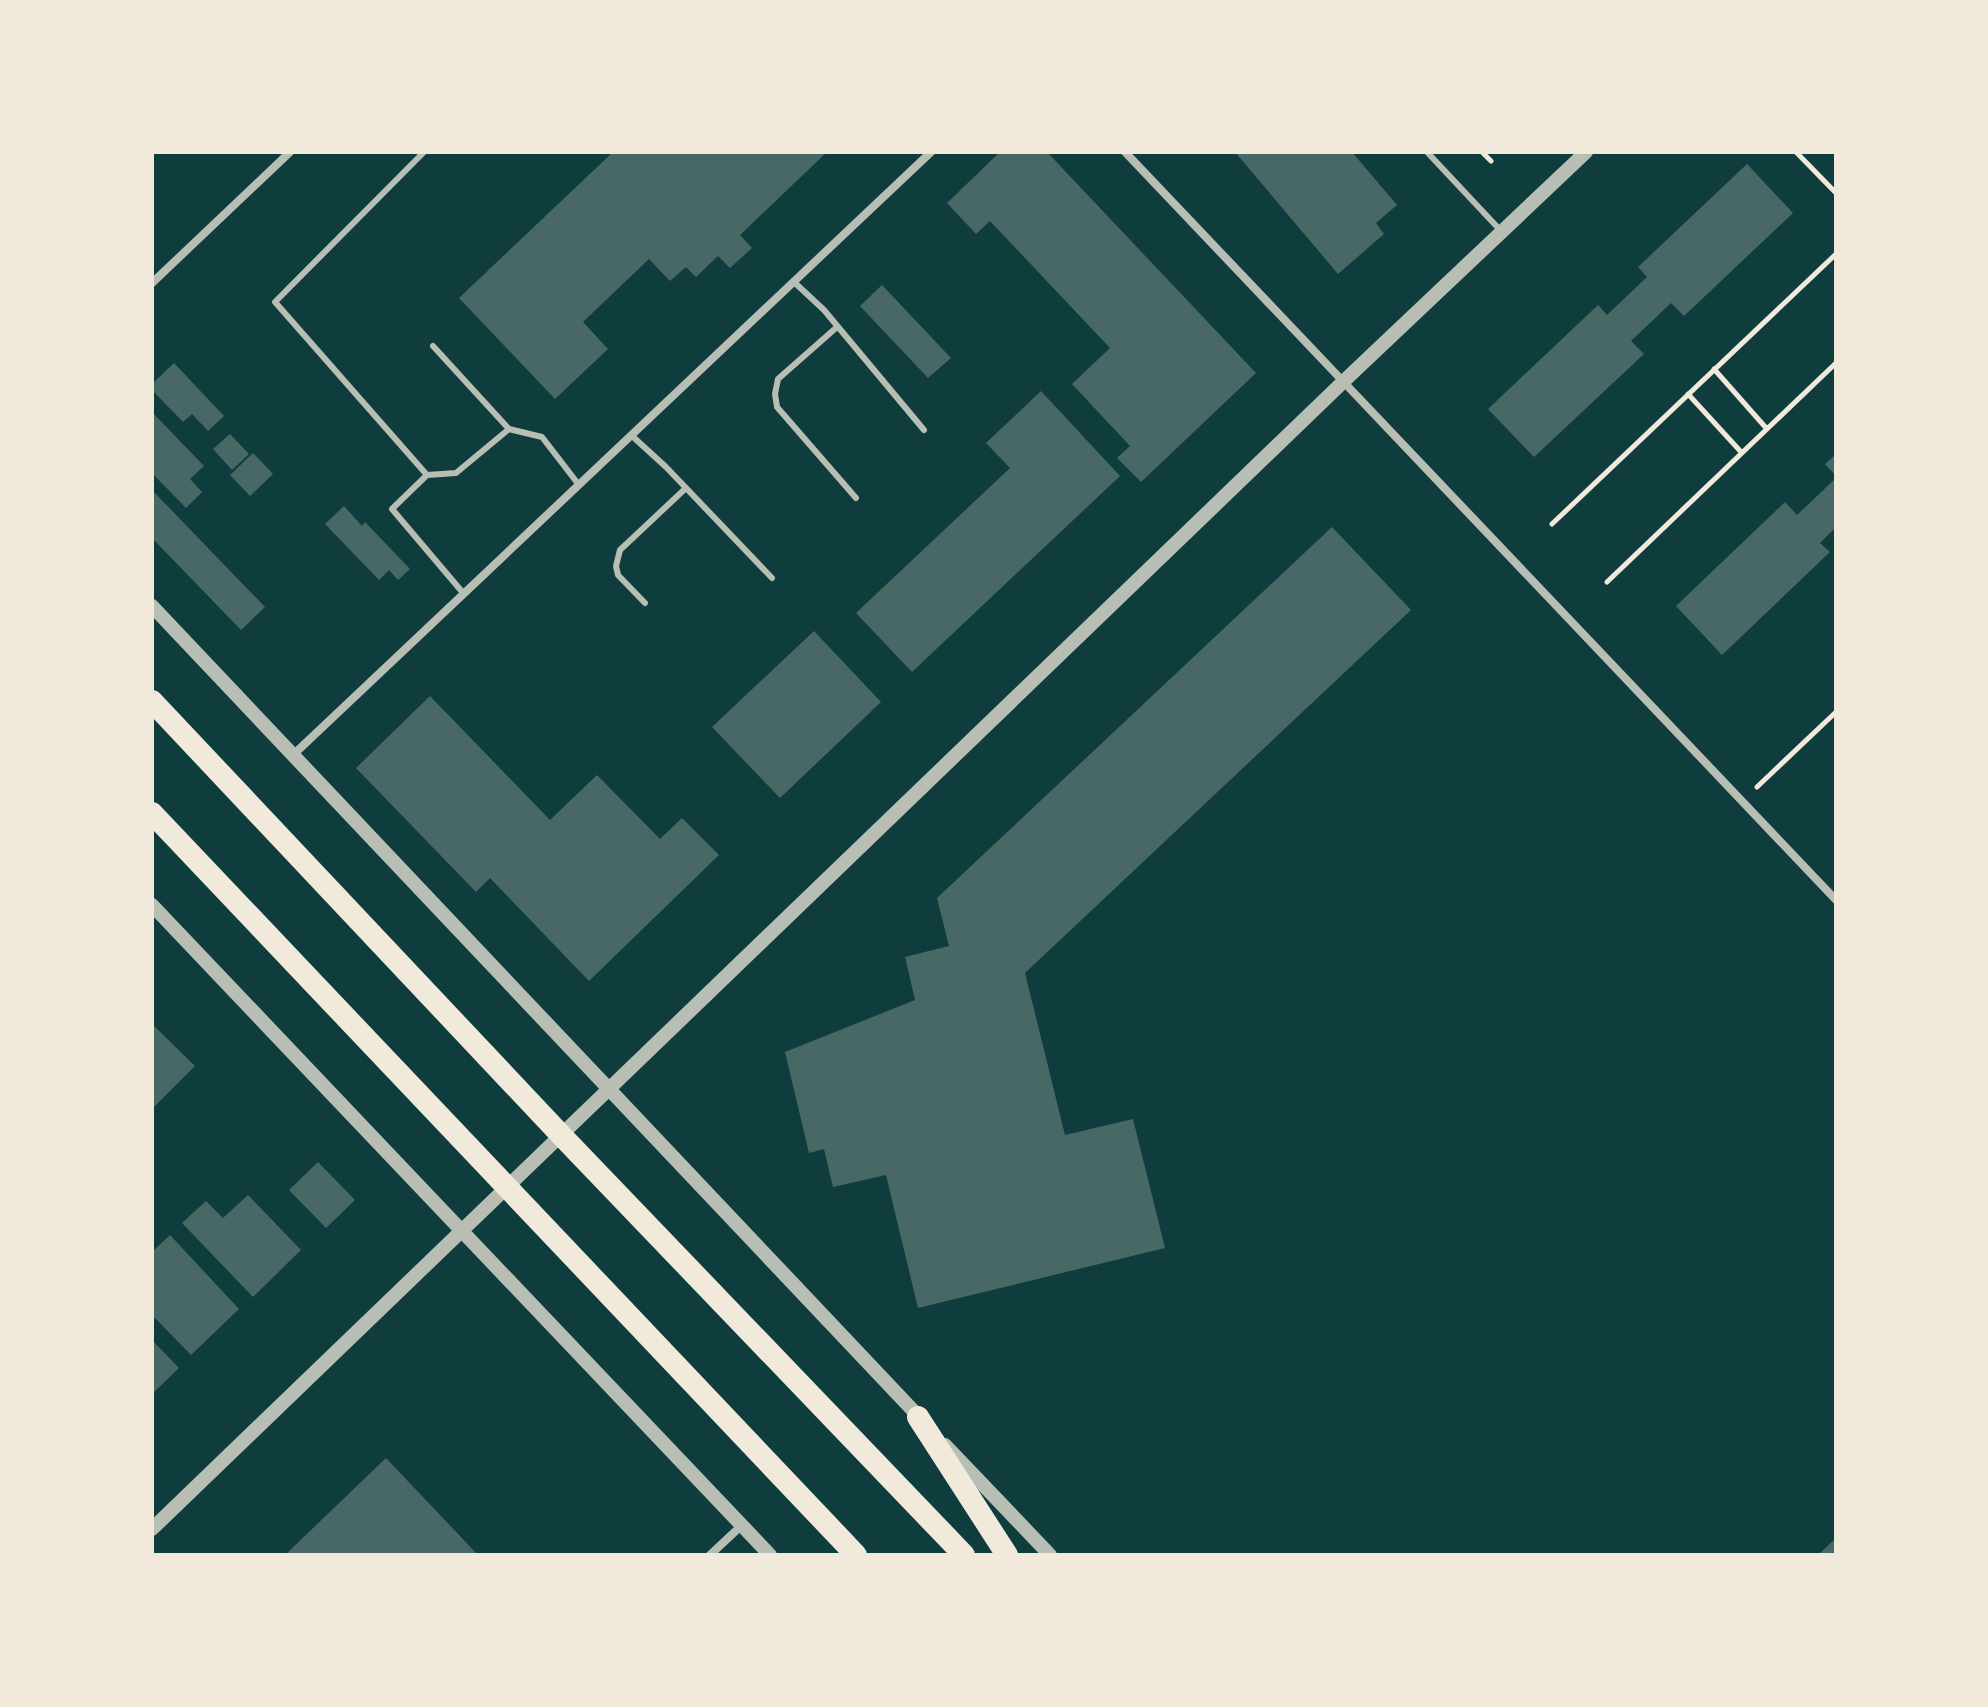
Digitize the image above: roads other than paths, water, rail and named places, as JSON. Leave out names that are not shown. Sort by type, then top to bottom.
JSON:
[{"type":"highway","points":[[152,701],[561,1135],[964,1555]]},
{"type":"highway","points":[[152,813],[856,1555]]},
{"type":"highway","points":[[918,1417],[1007,1555]]},
{"type":"street","points":[[152,283],[290,152]]},
{"type":"street","points":[[293,755],[931,152]]},
{"type":"street","points":[[1125,152],[1836,900]]},
{"type":"street","points":[[152,1529],[1344,381],[1586,152]]},
{"type":"street","points":[[152,606],[1050,1555]]},
{"type":"street","points":[[152,905],[770,1555]]},
{"type":"street","points":[[710,1555],[742,1525]]},
{"type":"lane","points":[[424,152],[275,302],[427,475]]},
{"type":"lane","points":[[1427,152],[1502,231]]},
{"type":"lane","points":[[794,282],[824,310],[924,430]]},
{"type":"lane","points":[[837,327],[778,379],[775,394],[777,407],[856,498]]},
{"type":"lane","points":[[433,346],[509,429],[542,437],[579,485]]},
{"type":"lane","points":[[464,594],[392,509],[427,475],[456,473],[509,429]]},
{"type":"lane","points":[[631,435],[772,578]]},
{"type":"lane","points":[[645,603],[618,575],[616,566],[620,550],[686,488]]}]
